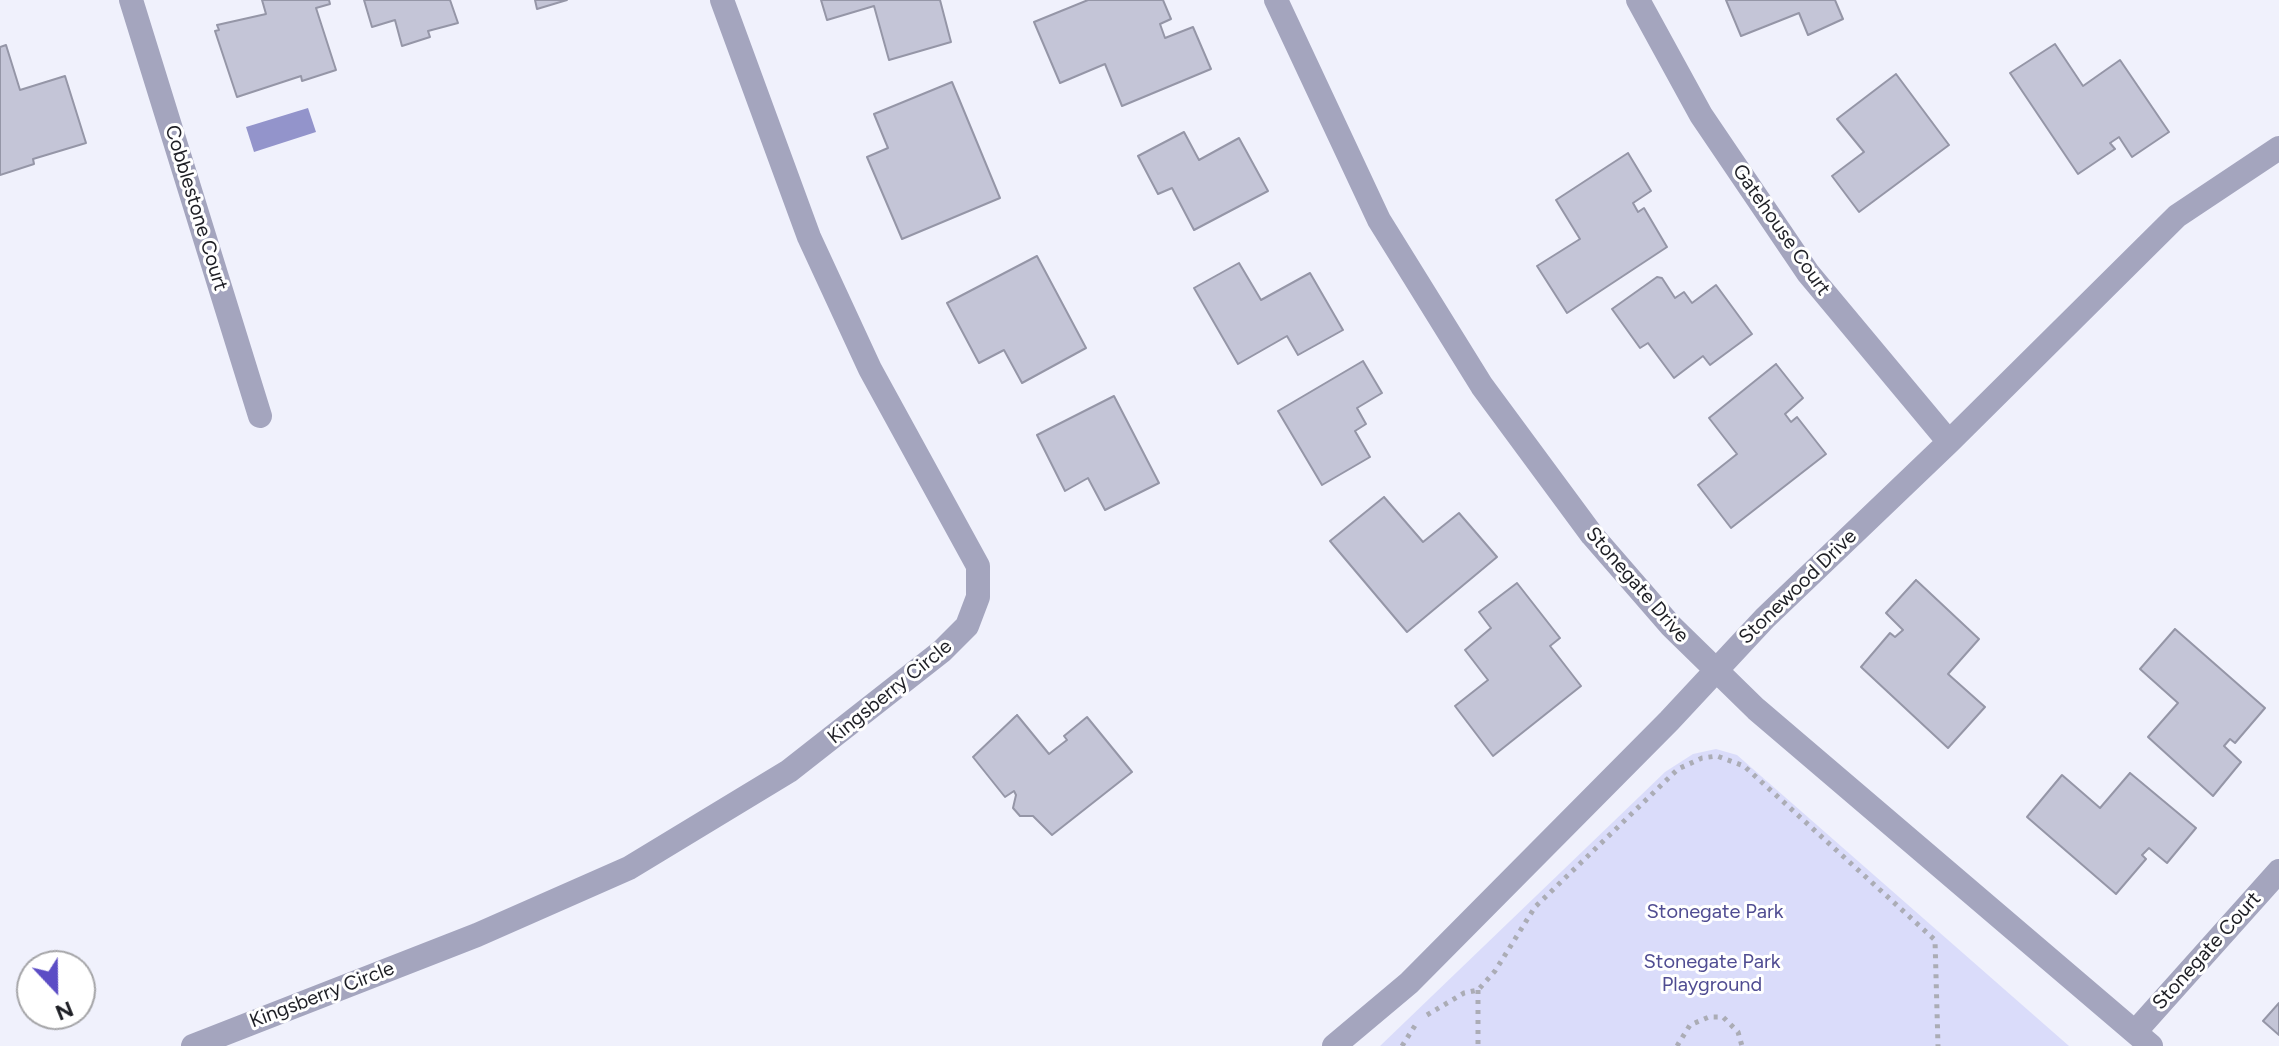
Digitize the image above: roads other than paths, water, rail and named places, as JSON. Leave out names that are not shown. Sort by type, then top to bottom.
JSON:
[{"type":"street","name":"Cobblestone Court","points":[[131,0],[260,416]]},
{"type":"street","name":"Kingsberry Circle","points":[[193,1046],[477,935],[629,868],[789,771],[942,651],[967,626],[978,597],[978,566],[870,369],[809,237],[722,0]]},
{"type":"street","name":"Stonegate Drive","points":[[1276,0],[1379,220],[1482,386],[1592,535],[1713,669],[2143,1039]]},
{"type":"street","name":"Gatehouse Court","points":[[1638,0],[1701,115],[1808,273],[1949,442]]},
{"type":"street","name":"Stonewood Drive","points":[[1334,1046],[1409,983],[1669,721],[1713,669],[1949,442],[2177,216],[2279,148]]},
{"type":"street","name":"Stonegate Court","points":[[2143,1039],[2279,871]]},
{"type":"water","points":[[308,108],[316,132],[254,152],[246,127]]},
{"type":"park label","name":"Stonegate Park","points":[[1715,912]]},
{"type":"park label","name":"Stonegate Park Playground","points":[[1712,974]]}]
